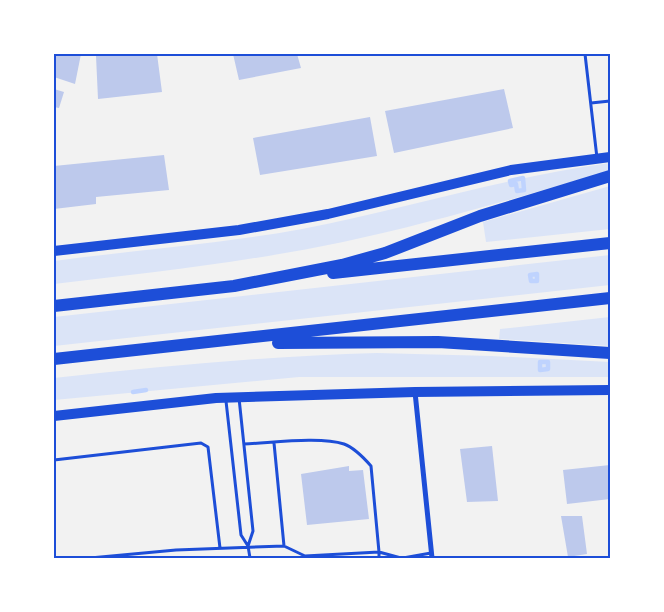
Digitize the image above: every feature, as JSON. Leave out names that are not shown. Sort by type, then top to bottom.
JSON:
[{"type":"highway","points":[[256,282],[342,265],[385,253],[460,222],[610,176]]},
{"type":"highway","points":[[54,306],[610,242]]},
{"type":"highway","points":[[54,359],[610,298]]},
{"type":"highway","points":[[153,349],[317,341],[438,342],[610,353]]},
{"type":"main road","points":[[54,250],[248,229],[328,214],[511,170],[610,157]]},
{"type":"main road","points":[[54,416],[239,397],[415,392],[610,390]]},
{"type":"street","points":[[415,392],[432,556]]},
{"type":"lane","points":[[585,54],[597,159]]},
{"type":"lane","points":[[591,103],[610,100]]},
{"type":"lane","points":[[239,397],[253,531],[248,546]]},
{"type":"lane","points":[[226,398],[241,535],[248,546],[250,558]]},
{"type":"lane","points":[[244,444],[322,441],[345,444],[364,458],[371,466],[379,558]]},
{"type":"lane","points":[[54,460],[201,443],[208,448],[220,548]]},
{"type":"lane","points":[[274,443],[284,546]]},
{"type":"lane","points":[[90,558],[248,546],[284,546],[305,556],[379,552],[402,558],[432,556]]},
{"type":"shaded area","points":[[610,163],[610,171],[377,235],[235,261],[54,284],[54,261],[209,243],[302,229],[532,176]]},
{"type":"shaded area","points":[[610,186],[610,229],[486,242],[483,222]]},
{"type":"shaded area","points":[[610,255],[610,285],[54,346],[54,317]]},
{"type":"shaded area","points":[[610,317],[610,346],[499,339],[500,329]]},
{"type":"shaded area","points":[[377,353],[610,362],[610,377],[299,377],[54,400],[54,378],[215,362]]},
{"type":"building","points":[[54,54],[81,54],[75,84],[54,77]]},
{"type":"building","points":[[157,54],[162,92],[98,99],[96,56]]},
{"type":"building","points":[[233,54],[297,54],[301,68],[239,80]]},
{"type":"building","points":[[54,89],[64,92],[59,108],[54,107]]},
{"type":"building","points":[[504,89],[513,128],[394,153],[385,111]]},
{"type":"building","points":[[370,117],[377,156],[260,175],[253,138]]},
{"type":"building","points":[[164,155],[169,190],[96,197],[96,204],[54,209],[54,166]]},
{"type":"building","points":[[492,446],[498,501],[467,502],[460,449]]},
{"type":"building","points":[[610,465],[610,499],[567,504],[563,470]]},
{"type":"building","points":[[349,466],[349,471],[363,470],[369,519],[307,525],[301,474]]},
{"type":"building","points":[[561,516],[582,516],[587,554],[568,557]]},
{"type":"waterway","points":[[523,178],[524,190],[517,191],[516,184],[511,185],[510,181],[523,178]]},
{"type":"waterway","points":[[537,274],[537,281],[531,281],[530,275],[537,274]]},
{"type":"waterway","points":[[540,362],[548,362],[548,369],[540,370],[540,362]]},
{"type":"waterway","points":[[133,392],[146,390]]}]
